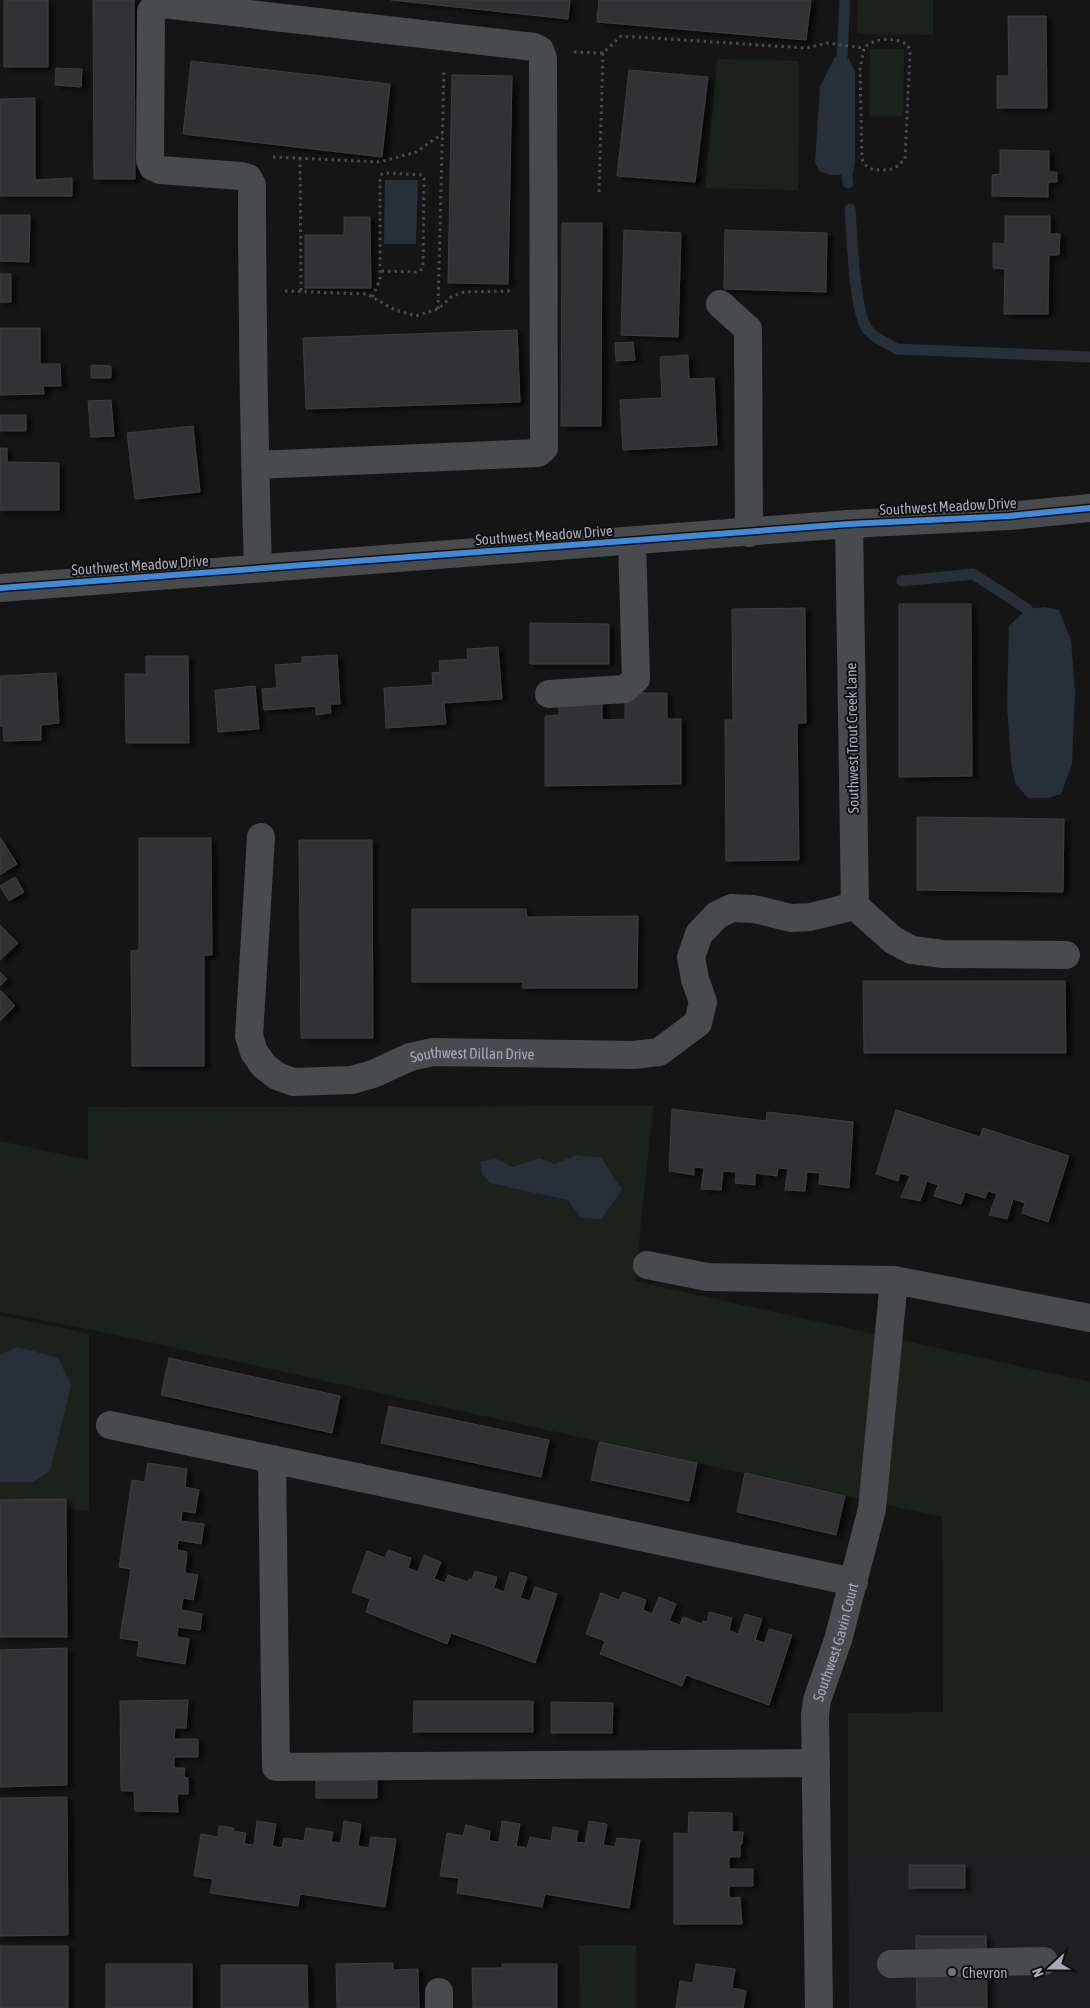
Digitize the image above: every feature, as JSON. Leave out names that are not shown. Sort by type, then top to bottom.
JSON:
[{"type":"street","points":[[255,465],[538,453],[542,451],[544,448],[544,58],[540,50],[534,47],[445,36],[163,4],[155,6],[151,11],[150,160],[153,168],[248,178],[252,185],[252,290],[255,465],[258,568]]},
{"type":"street","points":[[720,304],[748,329],[749,533]]},
{"type":"street","name":"Southwest Meadow Drive","points":[[0,588],[849,524],[1009,516],[1090,508]]},
{"type":"street","name":"Southwest Trout Creek Lane","points":[[849,524],[855,906]]},
{"type":"street","points":[[549,694],[625,689],[636,679],[632,541]]},
{"type":"street","name":"Southwest Dillan Drive","points":[[261,837],[249,1036],[254,1052],[264,1066],[277,1076],[293,1082],[352,1080],[373,1074],[410,1057],[433,1052],[634,1055],[659,1052],[698,1023],[703,1002],[695,979],[691,957],[699,934],[717,915],[732,908],[754,908],[791,918],[810,916],[855,906]]},
{"type":"street","points":[[855,906],[893,940],[912,950],[943,954],[1066,955]]},
{"type":"street","points":[[647,1265],[707,1277],[894,1280],[1090,1318]]},
{"type":"street","name":"Southwest Gavin Court","points":[[819,2008],[815,1715],[817,1700],[838,1640],[872,1509],[894,1280]]},
{"type":"street","points":[[110,1425],[854,1582]]},
{"type":"street","points":[[272,1459],[276,1766],[816,1763]]},
{"type":"street","points":[[891,1964],[1044,1961]]},
{"type":"path","points":[[438,309],[445,36]]},
{"type":"path","points":[[599,192],[603,53],[621,36],[806,48],[827,43],[864,48]]},
{"type":"path","points":[[880,40],[902,42],[908,45],[910,52],[905,159],[894,169],[869,169],[864,166],[862,159],[860,68],[864,48],[871,42],[880,40]]},
{"type":"path","points":[[540,50],[603,53]]},
{"type":"path","points":[[248,178],[271,157],[380,162],[416,152],[442,134]]},
{"type":"path","points":[[300,158],[301,292]]},
{"type":"path","points":[[372,297],[380,280],[380,271],[380,178],[382,174],[387,173],[422,175],[424,179],[423,267],[420,271],[416,272],[380,271]]},
{"type":"path","points":[[252,290],[366,294],[395,310],[416,316],[438,309],[451,297],[464,292],[543,290]]},
{"type":"shaded area","points":[[858,0],[933,0],[933,35],[857,34]]},
{"type":"shaded area","points":[[870,49],[904,49],[903,116],[869,116]]},
{"type":"shaded area","points":[[835,57],[849,59],[855,72],[855,160],[853,174],[831,175],[820,172],[815,162],[820,87]]},
{"type":"shaded area","points":[[717,59],[799,61],[798,190],[705,188]]},
{"type":"shaded area","points":[[385,180],[418,180],[416,244],[384,244]]},
{"type":"shaded area","points":[[1044,607],[1059,610],[1071,640],[1075,693],[1072,764],[1061,794],[1048,798],[1028,798],[1015,783],[1011,761],[1007,706],[1009,626],[1027,609]]},
{"type":"shaded area","points":[[653,1106],[635,1281],[1090,1382],[1090,1856],[848,1855],[848,1713],[943,1712],[942,1517],[89,1329],[0,1312],[0,1141],[88,1160],[88,1107]]},
{"type":"shaded area","points":[[576,1155],[601,1158],[622,1190],[601,1219],[581,1218],[568,1200],[490,1183],[482,1174],[480,1161],[497,1159],[513,1167],[539,1158],[555,1164]]},
{"type":"shaded area","points":[[0,1315],[89,1334],[89,1510],[0,1507]]},
{"type":"shaded area","points":[[18,1347],[58,1358],[71,1385],[50,1471],[33,1482],[0,1482],[0,1355]]},
{"type":"shaded area","points":[[848,1855],[1090,1856],[1090,2008],[849,2008]]},
{"type":"shaded area","points":[[579,1945],[636,1945],[636,2008],[580,2008]]},
{"type":"building","points":[[4,0],[48,0],[48,67],[4,67]]},
{"type":"building","points":[[93,0],[134,0],[135,179],[94,179]]},
{"type":"building","points":[[391,0],[570,0],[568,19]]},
{"type":"building","points":[[599,0],[811,0],[806,40],[597,22]]},
{"type":"building","points":[[1008,16],[1046,16],[1047,108],[997,108],[997,76],[1009,76]]},
{"type":"building","points":[[191,61],[390,84],[382,157],[183,134]]},
{"type":"building","points":[[56,68],[82,69],[81,87],[55,85]]},
{"type":"building","points":[[629,70],[708,77],[695,182],[617,176]]},
{"type":"building","points":[[452,75],[512,76],[508,284],[448,283]]},
{"type":"building","points":[[35,98],[35,180],[72,178],[72,196],[0,196],[0,99]]},
{"type":"building","points":[[1000,150],[1049,151],[1049,172],[1057,172],[1057,182],[1048,182],[1048,197],[992,196],[992,175],[1000,174]]},
{"type":"building","points":[[0,215],[30,215],[29,262],[0,261]]},
{"type":"building","points":[[1005,216],[1050,216],[1050,234],[1060,234],[1059,255],[1049,255],[1048,314],[1004,314],[1005,269],[993,268],[993,243],[1005,244]]},
{"type":"building","points":[[344,217],[370,217],[371,288],[305,288],[305,235],[344,235]]},
{"type":"building","points":[[562,223],[602,223],[601,426],[561,426]]},
{"type":"building","points":[[624,230],[681,233],[678,337],[621,335]]},
{"type":"building","points":[[725,230],[827,233],[826,292],[724,289]]},
{"type":"building","points":[[0,274],[11,274],[11,302],[0,302]]},
{"type":"building","points":[[0,328],[40,328],[40,364],[60,364],[61,386],[43,386],[44,394],[0,395]]},
{"type":"building","points":[[517,330],[520,402],[306,409],[303,338]]},
{"type":"building","points":[[633,342],[635,360],[616,361],[615,343]]},
{"type":"building","points":[[688,355],[689,379],[714,378],[717,445],[623,450],[620,400],[662,398],[660,357]]},
{"type":"building","points":[[91,365],[111,366],[111,378],[91,378]]},
{"type":"building","points":[[111,400],[114,436],[91,437],[88,401]]},
{"type":"building","points":[[0,415],[26,415],[26,431],[0,431]]},
{"type":"building","points":[[193,426],[200,492],[135,499],[127,433]]},
{"type":"building","points":[[0,448],[7,448],[7,462],[59,463],[59,510],[0,510]]},
{"type":"building","points":[[899,604],[971,604],[972,776],[899,777]]},
{"type":"building","points":[[805,608],[806,723],[797,723],[799,860],[726,861],[725,720],[733,720],[732,609]]},
{"type":"building","points":[[530,623],[609,624],[609,664],[530,664]]},
{"type":"building","points":[[498,647],[502,699],[444,703],[446,724],[386,728],[384,688],[433,685],[432,673],[440,672],[439,661],[468,659],[467,649]]},
{"type":"building","points":[[337,655],[340,704],[330,704],[331,713],[316,715],[316,706],[264,710],[262,689],[277,688],[275,665],[302,663],[302,657]]},
{"type":"building","points":[[146,656],[188,656],[189,743],[126,743],[125,674],[146,674]]},
{"type":"building","points":[[56,673],[59,723],[41,725],[41,740],[4,741],[3,726],[0,726],[0,676]]},
{"type":"building","points":[[255,686],[259,729],[218,732],[215,690]]},
{"type":"building","points":[[625,693],[667,693],[667,719],[681,719],[681,784],[545,786],[545,716],[559,715],[559,695],[602,695],[602,720],[625,719]]},
{"type":"building","points":[[917,817],[1064,819],[1063,892],[917,890]]},
{"type":"building","points":[[0,837],[17,864],[0,875]]},
{"type":"building","points":[[139,838],[211,838],[212,955],[204,955],[204,1066],[132,1066],[131,951],[139,950]]},
{"type":"building","points":[[299,840],[372,840],[373,1038],[301,1038]]},
{"type":"building","points":[[15,877],[24,892],[9,901],[0,886]]},
{"type":"building","points":[[412,909],[526,909],[527,917],[638,916],[637,988],[522,988],[523,982],[412,982]]},
{"type":"building","points":[[0,925],[18,943],[0,960]]},
{"type":"building","points":[[0,972],[7,979],[0,986]]},
{"type":"building","points":[[863,981],[1065,981],[1066,1053],[864,1053]]},
{"type":"building","points":[[0,990],[15,1006],[0,1021]]},
{"type":"building","points":[[672,1109],[766,1121],[767,1112],[853,1122],[849,1188],[819,1184],[820,1173],[807,1172],[805,1191],[785,1190],[788,1169],[778,1168],[777,1176],[755,1173],[755,1185],[735,1183],[736,1172],[723,1171],[721,1190],[701,1189],[704,1168],[694,1167],[694,1175],[669,1171]]},
{"type":"building","points":[[896,1110],[980,1137],[983,1128],[1069,1156],[1048,1222],[1022,1213],[1025,1203],[1013,1199],[1007,1219],[989,1215],[997,1194],[988,1191],[985,1198],[965,1192],[961,1204],[934,1196],[938,1185],[927,1181],[920,1201],[901,1197],[910,1176],[900,1173],[898,1181],[876,1174]]},
{"type":"building","points":[[169,1358],[340,1396],[332,1433],[161,1395]]},
{"type":"building","points":[[389,1406],[549,1440],[541,1477],[381,1443]]},
{"type":"building","points":[[599,1442],[697,1463],[689,1501],[591,1480]]},
{"type":"building","points":[[148,1463],[187,1469],[185,1487],[199,1490],[195,1513],[182,1511],[181,1521],[204,1524],[201,1544],[178,1540],[177,1550],[187,1552],[185,1573],[198,1575],[193,1600],[183,1598],[181,1610],[202,1614],[200,1630],[178,1627],[177,1637],[189,1639],[185,1664],[137,1656],[139,1641],[120,1638],[131,1569],[119,1567],[132,1480],[145,1482]]},
{"type":"building","points":[[745,1473],[845,1496],[836,1535],[737,1512]]},
{"type":"building","points":[[66,1499],[67,1637],[0,1637],[0,1500]]},
{"type":"building","points":[[388,1550],[411,1558],[408,1568],[418,1572],[424,1555],[441,1562],[434,1579],[445,1583],[448,1575],[468,1582],[469,1579],[472,1580],[475,1571],[497,1577],[494,1588],[504,1592],[510,1572],[527,1577],[520,1598],[530,1601],[535,1587],[557,1594],[535,1663],[451,1633],[447,1644],[366,1612],[370,1599],[352,1592],[367,1551],[385,1558]]},
{"type":"building","points":[[623,1592],[646,1600],[643,1610],[652,1614],[659,1597],[676,1604],[669,1621],[680,1625],[683,1617],[702,1624],[703,1621],[707,1622],[709,1612],[732,1618],[729,1630],[738,1634],[745,1614],[762,1619],[755,1640],[765,1643],[769,1629],[792,1635],[769,1705],[686,1675],[682,1686],[600,1654],[605,1641],[586,1634],[601,1593],[619,1600]]},
{"type":"building","points":[[67,1648],[67,1785],[0,1787],[0,1650]]},
{"type":"building","points":[[188,1700],[186,1728],[175,1728],[174,1739],[198,1739],[198,1757],[174,1757],[174,1768],[185,1768],[184,1777],[188,1778],[188,1794],[177,1794],[178,1812],[135,1811],[134,1791],[121,1791],[120,1701]]},
{"type":"building","points":[[414,1701],[533,1701],[533,1732],[413,1732]]},
{"type":"building","points":[[551,1702],[613,1703],[612,1733],[551,1733]]},
{"type":"building","points":[[316,1768],[377,1768],[377,1798],[316,1798]]},
{"type":"building","points":[[67,1797],[68,1935],[0,1936],[0,1798]]},
{"type":"building","points":[[689,1812],[732,1813],[732,1832],[743,1832],[742,1844],[740,1844],[740,1857],[729,1857],[729,1869],[753,1869],[753,1886],[729,1886],[729,1898],[740,1897],[742,1924],[674,1924],[674,1833],[688,1834]]},
{"type":"building","points":[[257,1821],[276,1824],[272,1846],[282,1848],[284,1838],[304,1841],[306,1828],[333,1832],[331,1842],[341,1843],[344,1821],[361,1824],[358,1846],[369,1848],[371,1837],[396,1839],[385,1907],[300,1894],[298,1906],[210,1893],[213,1879],[194,1876],[201,1834],[218,1837],[219,1826],[234,1828],[233,1831],[246,1833],[244,1844],[254,1845]]},
{"type":"building","points":[[502,1821],[520,1824],[516,1846],[527,1848],[530,1837],[551,1841],[553,1827],[578,1831],[576,1842],[585,1843],[589,1821],[607,1824],[603,1845],[615,1847],[617,1838],[640,1840],[629,1908],[545,1894],[542,1907],[457,1893],[459,1878],[440,1876],[447,1833],[463,1836],[466,1825],[490,1831],[489,1841],[499,1842]]},
{"type":"building","points":[[909,1865],[965,1865],[965,1888],[909,1888]]},
{"type":"building","name":"Chevron","points":[[916,1936],[986,1936],[987,2008],[917,2008]]},
{"type":"building","points":[[0,1946],[68,1946],[68,2008],[0,2008]]},
{"type":"building","points":[[393,1963],[393,1970],[418,1969],[419,2008],[337,2008],[336,1964]]},
{"type":"building","points":[[106,1964],[192,1964],[192,2008],[106,2008]]},
{"type":"building","points":[[502,1964],[557,1964],[557,2008],[473,2008],[472,1968],[502,1968]]},
{"type":"building","points":[[696,1964],[735,1969],[732,1988],[746,1991],[743,2008],[676,2008],[680,1981],[693,1983]]},
{"type":"building","points":[[221,1965],[307,1965],[308,2008],[221,2008]]},
{"type":"waterway","points":[[841,73],[845,0]]},
{"type":"waterway","points":[[845,159],[848,183]]},
{"type":"waterway","points":[[850,209],[854,272],[860,307],[863,321],[868,330],[877,338],[897,349],[1090,357]]},
{"type":"waterway","points":[[902,581],[973,574],[1027,609]]},
{"type":"cycle path","points":[[0,588],[849,524],[1009,516],[1090,508]]},
{"type":"place","name":"Chevron","points":[[952,1972]]}]
